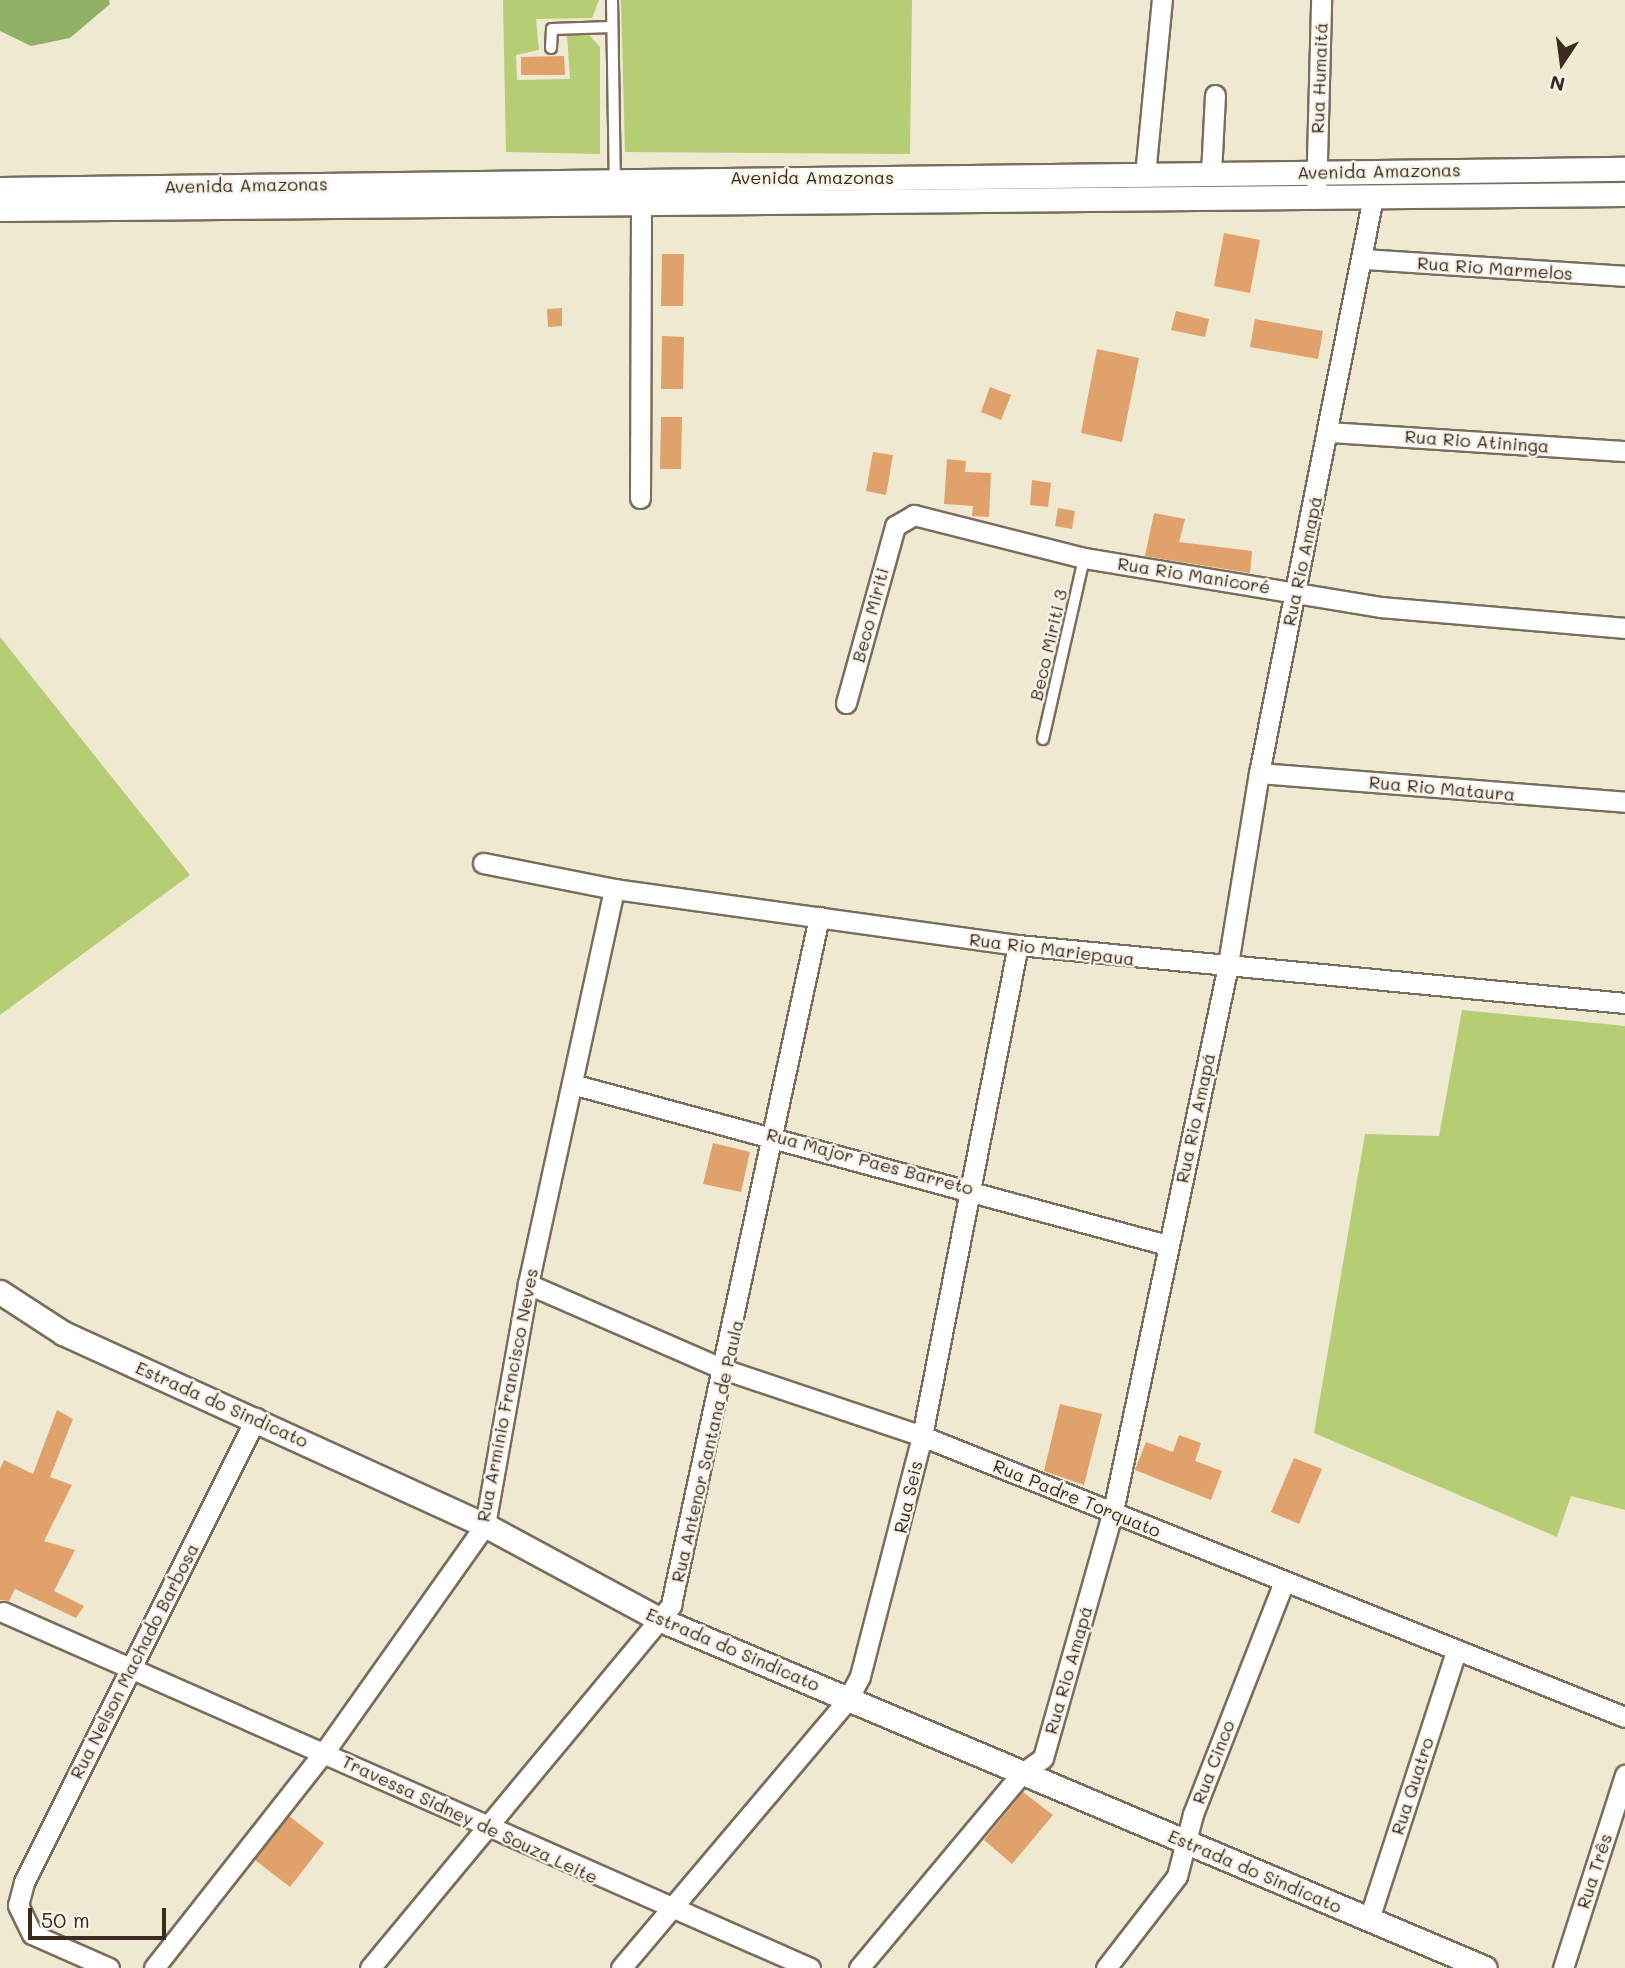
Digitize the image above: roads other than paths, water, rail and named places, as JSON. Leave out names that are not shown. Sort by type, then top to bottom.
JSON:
[{"type":"street","points":[[1145,175],[1162,0]]},
{"type":"street","name":"Rua Humaitá","points":[[1316,197],[1321,0]]},
{"type":"street","points":[[1211,174],[1215,95]]},
{"type":"street","name":"Avenida Amazonas","points":[[0,189],[615,179],[1625,169]]},
{"type":"street","name":"Avenida Amazonas","points":[[0,209],[1625,194]]},
{"type":"street","name":"Rua Rio Amapá","points":[[859,1968],[1021,1774],[1044,1758],[1113,1511],[1227,970],[1259,773],[1364,259],[1373,197]]},
{"type":"street","points":[[640,498],[641,205]]},
{"type":"street","name":"Rua Rio Marmelos","points":[[1364,259],[1625,276]]},
{"type":"street","name":"Rua Rio Atininga","points":[[1329,432],[1625,451]]},
{"type":"street","name":"Rua Rio Manicoré","points":[[895,526],[915,515],[1084,558],[1381,607],[1625,628]]},
{"type":"street","name":"Beco Miriti","points":[[846,703],[895,526]]},
{"type":"street","name":"Rua Rio Mataura","points":[[1259,773],[1625,802]]},
{"type":"street","name":"Rua Rio Mariepaua","points":[[483,863],[614,889],[1018,946],[1227,970],[1625,1003]]},
{"type":"street","name":"Rua Armínio Francisco Neves","points":[[154,1968],[325,1751],[485,1525],[528,1284],[614,889]]},
{"type":"street","name":"Rua Antenor Santana de Paula","points":[[370,1968],[489,1829],[661,1620],[677,1588],[777,1135],[819,917]]},
{"type":"street","name":"Rua Seis","points":[[621,1968],[848,1699],[876,1633],[922,1436],[974,1188],[1018,946]]},
{"type":"street","name":"Rua Major Paes Barreto","points":[[572,1084],[974,1188],[1167,1245]]},
{"type":"street","name":"Rua Padre Torquato","points":[[528,1284],[726,1370],[922,1436],[1113,1511],[1455,1654],[1625,1717]]},
{"type":"street","name":"Estrada do Sindicato","points":[[0,1292],[63,1333],[256,1418],[485,1525],[661,1620],[1485,1968]]},
{"type":"street","name":"Rua Nelson Machado Barbosa","points":[[109,1968],[32,1934],[18,1906],[24,1882],[256,1418]]},
{"type":"street","name":"Rua Cinco","points":[[1106,1968],[1177,1876],[1284,1582]]},
{"type":"street","name":"Travessa Sidney de Souza Leite","points":[[3,1612],[325,1751],[489,1829],[670,1910],[810,1968]]},
{"type":"street","name":"Rua Quatro","points":[[1369,1919],[1455,1654]]},
{"type":"street","name":"Rua Três","points":[[1563,1968],[1625,1774]]},
{"type":"lane","points":[[612,0],[616,204]]},
{"type":"lane","points":[[551,48],[552,29],[612,27]]},
{"type":"lane","name":"Beco Miriti 3","points":[[1043,739],[1084,558]]}]
